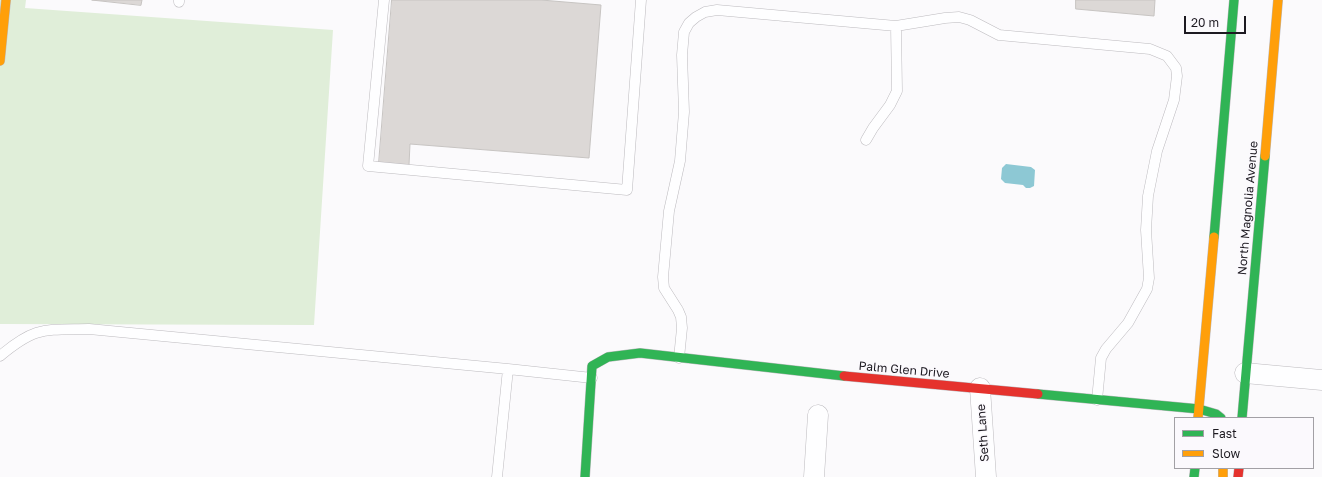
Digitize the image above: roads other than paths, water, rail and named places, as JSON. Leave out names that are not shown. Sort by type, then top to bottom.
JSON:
[{"type":"main road","points":[[0,61],[6,0]]},
{"type":"main road","points":[[1199,414],[1234,0]]},
{"type":"main road","name":"North Magnolia Avenue","points":[[1242,417],[1278,0]]},
{"type":"main road","name":"Palm Glen Drive","points":[[592,378],[592,366],[608,356],[640,353],[821,374],[1097,400],[1199,414],[1216,414],[1220,417]]},
{"type":"main road","points":[[585,477],[592,378]]},
{"type":"street","points":[[1245,373],[1322,380]]},
{"type":"street","name":"Seth Lane","points":[[980,388],[986,477]]},
{"type":"street","points":[[814,477],[818,415]]},
{"type":"lane","points":[[384,0],[368,166],[627,190],[641,0]]},
{"type":"lane","points":[[679,358],[682,328],[680,317],[678,310],[664,288],[663,277],[669,211],[680,161],[684,105],[682,56],[684,32],[689,23],[705,12],[717,10],[896,26],[959,17],[970,20],[999,35],[1150,49],[1167,56],[1176,68],[1177,76],[1174,100],[1157,150],[1148,196],[1146,230],[1149,278],[1147,289],[1128,324],[1106,349],[1101,358],[1097,400]]},
{"type":"lane","points":[[866,140],[890,105],[897,91],[896,26]]},
{"type":"lane","points":[[0,356],[20,340],[33,333],[45,330],[89,329],[592,378]]},
{"type":"lane","points":[[497,477],[508,369]]},
{"type":"water","points":[[1006,164],[1031,167],[1035,170],[1034,186],[1026,188],[1023,185],[1005,183],[1001,179],[1002,168]]}]
